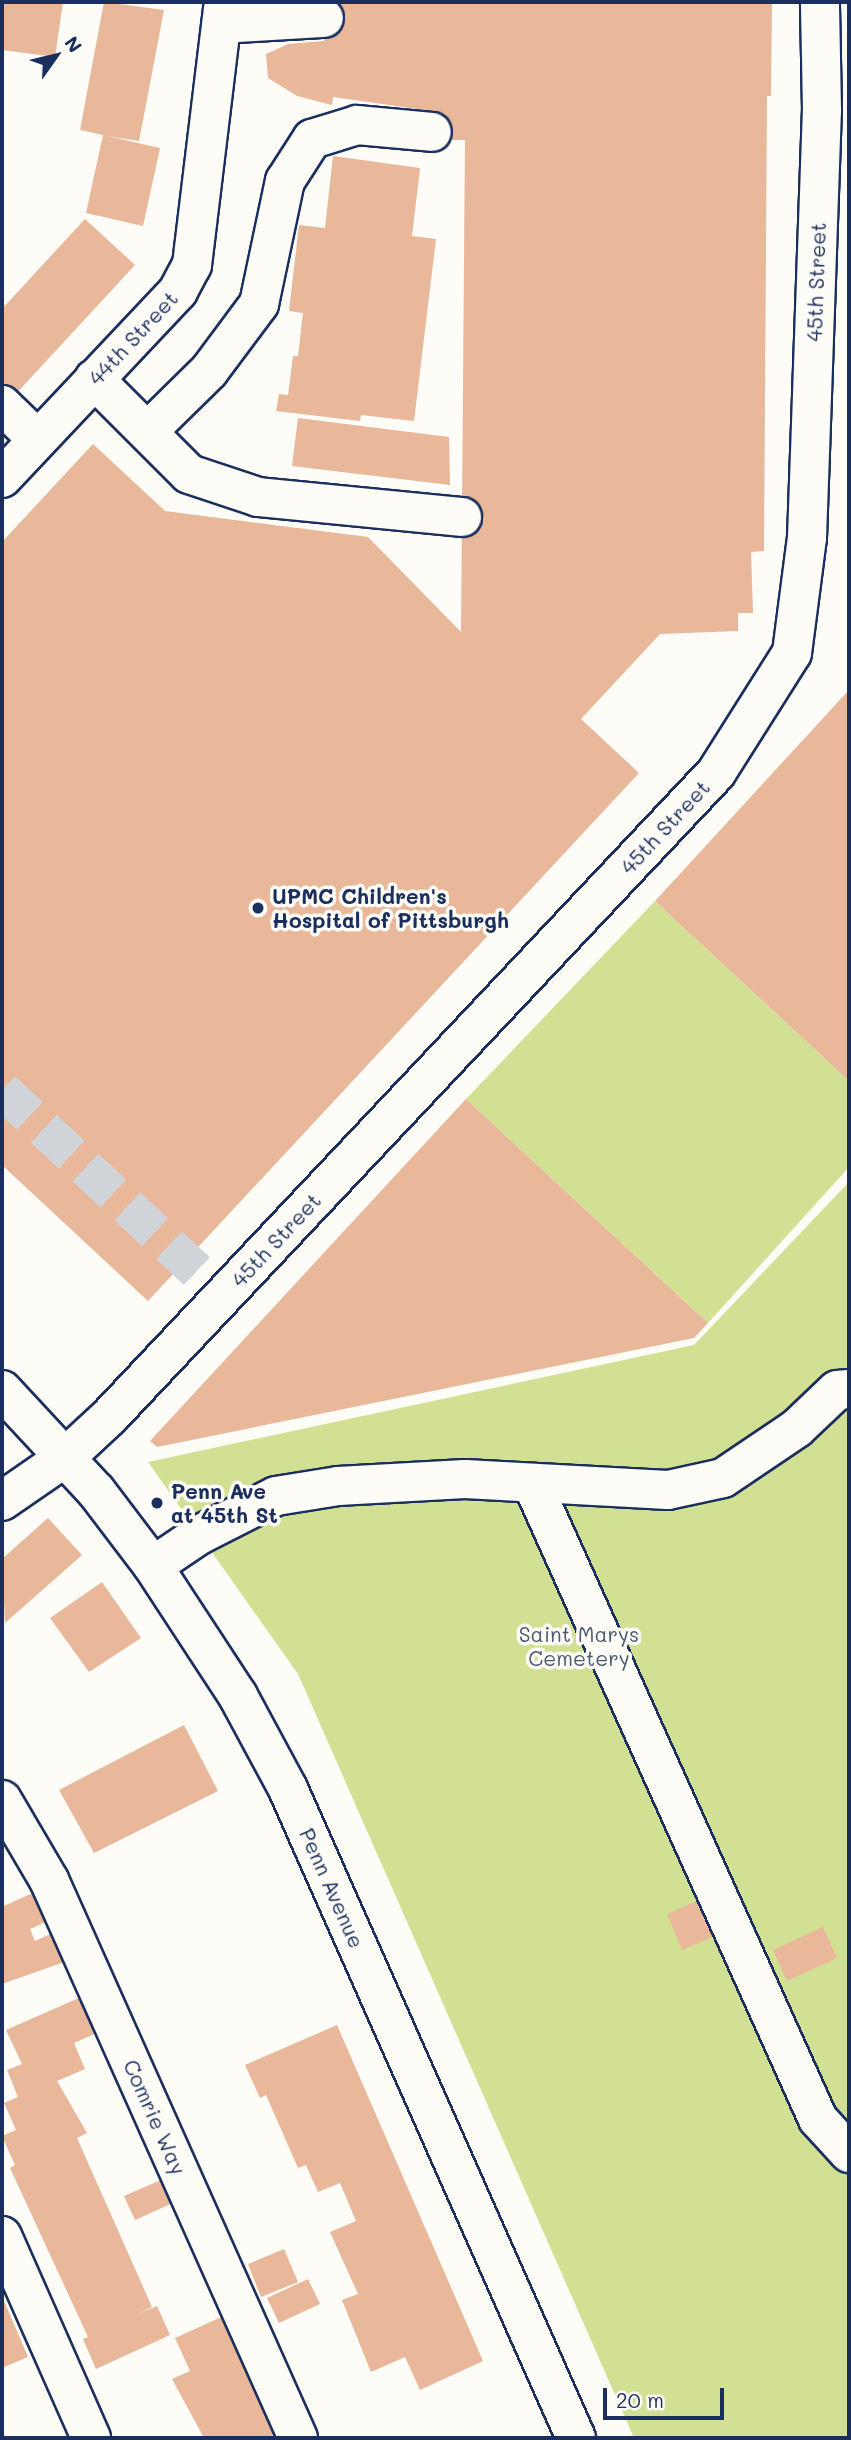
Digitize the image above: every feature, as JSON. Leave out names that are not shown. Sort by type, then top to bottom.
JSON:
[{"type":"street","name":"45th Street","points":[[2,1501],[66,1456],[110,1416],[716,773],[792,653],[807,538],[822,110],[820,2]]},
{"type":"street","points":[[223,13],[324,18]]},
{"type":"street","name":"44th Street","points":[[2,478],[178,291],[192,265],[223,13]]},
{"type":"street","points":[[149,430],[209,370],[259,304],[285,181],[312,139],[357,125],[432,132]]},
{"type":"street","points":[[94,379],[149,430],[189,474],[258,497],[462,517]]},
{"type":"street","points":[[2,405],[37,439]]},
{"type":"street","points":[[153,1566],[199,1535],[276,1496],[338,1486],[465,1479],[668,1490],[723,1478],[797,1428],[845,1384]]},
{"type":"street","name":"Penn Avenue","points":[[2,1390],[66,1456],[153,1566],[238,1696],[288,1788],[576,2438]]},
{"type":"street","points":[[532,1483],[818,2119],[849,2153]]},
{"type":"street","name":"Comrie Way","points":[[2,1800],[49,1880],[298,2438]]},
{"type":"street","points":[[2,2236],[91,2438]]},
{"type":"green space","points":[[655,901],[849,1081],[849,1167],[708,1323],[466,1099]]},
{"type":"green space","name":"Saint Marys Cemetery","points":[[849,1182],[849,2438],[634,2438],[298,1674],[148,1462],[694,1345]]},
{"type":"building","points":[[2,2],[63,2],[55,57],[2,50]]},
{"type":"building","points":[[104,2],[164,10],[139,141],[107,136],[160,148],[143,226],[86,213],[103,135],[80,130]]},
{"type":"building","points":[[325,2],[772,2],[771,96],[767,96],[764,551],[751,552],[753,613],[738,613],[738,631],[660,634],[581,719],[639,773],[148,1301],[2,1165],[2,542],[93,444],[165,511],[368,537],[461,632],[465,140],[432,140],[432,111],[333,97],[332,105],[297,96],[268,78],[266,54],[288,44],[324,41]]},
{"type":"building","points":[[333,156],[420,168],[412,236],[436,239],[414,421],[361,415],[360,421],[276,411],[279,394],[288,395],[293,356],[298,356],[303,313],[289,311],[299,225],[325,228]]},
{"type":"building","points":[[85,219],[135,265],[13,397],[2,386],[2,309]]},
{"type":"building","points":[[298,418],[449,437],[450,485],[292,466]]},
{"type":"building","points":[[849,690],[849,1081],[655,901]]},
{"type":"building","points":[[466,1099],[708,1323],[694,1338],[157,1447],[150,1441]]},
{"type":"building","points":[[48,1518],[82,1555],[5,1623],[2,1559]]},
{"type":"building","points":[[102,1582],[141,1638],[89,1672],[50,1618]]},
{"type":"building","points":[[184,1725],[218,1791],[94,1853],[59,1790]]},
{"type":"building","points":[[37,1891],[50,1920],[30,1929],[35,1941],[57,1931],[70,1960],[2,1984],[2,1907]]},
{"type":"building","points":[[699,1900],[715,1936],[682,1950],[667,1914]]},
{"type":"building","points":[[823,1927],[837,1958],[787,1981],[773,1950]]},
{"type":"building","points":[[90,1993],[106,2029],[74,2043],[85,2069],[57,2081],[87,2133],[77,2138],[152,2307],[138,2314],[157,2306],[170,2335],[96,2369],[83,2339],[88,2337],[10,2168],[15,2165],[2,2136],[16,2130],[4,2103],[18,2097],[7,2070],[22,2064],[6,2030]]},
{"type":"building","points":[[337,2025],[483,2361],[420,2390],[405,2357],[371,2372],[342,2300],[358,2294],[330,2232],[356,2221],[340,2183],[318,2192],[306,2165],[298,2168],[266,2095],[260,2098],[245,2065]]},
{"type":"building","points":[[163,2179],[175,2202],[135,2220],[124,2196]]},
{"type":"building","points":[[284,2249],[298,2282],[261,2297],[248,2264]]},
{"type":"building","points":[[308,2279],[320,2304],[279,2323],[267,2298]]},
{"type":"building","points":[[2,2296],[28,2357],[2,2368]]},
{"type":"building","points":[[230,2313],[286,2438],[204,2438],[172,2379],[190,2371],[175,2338]]},
{"type":"tunnel","points":[[2,1090],[224,1296]]},
{"type":"place","name":"UPMC Children's Hospital of Pittsburgh","points":[[258,908]]},
{"type":"place","name":"Penn Ave at 45th St","points":[[157,1503]]}]
